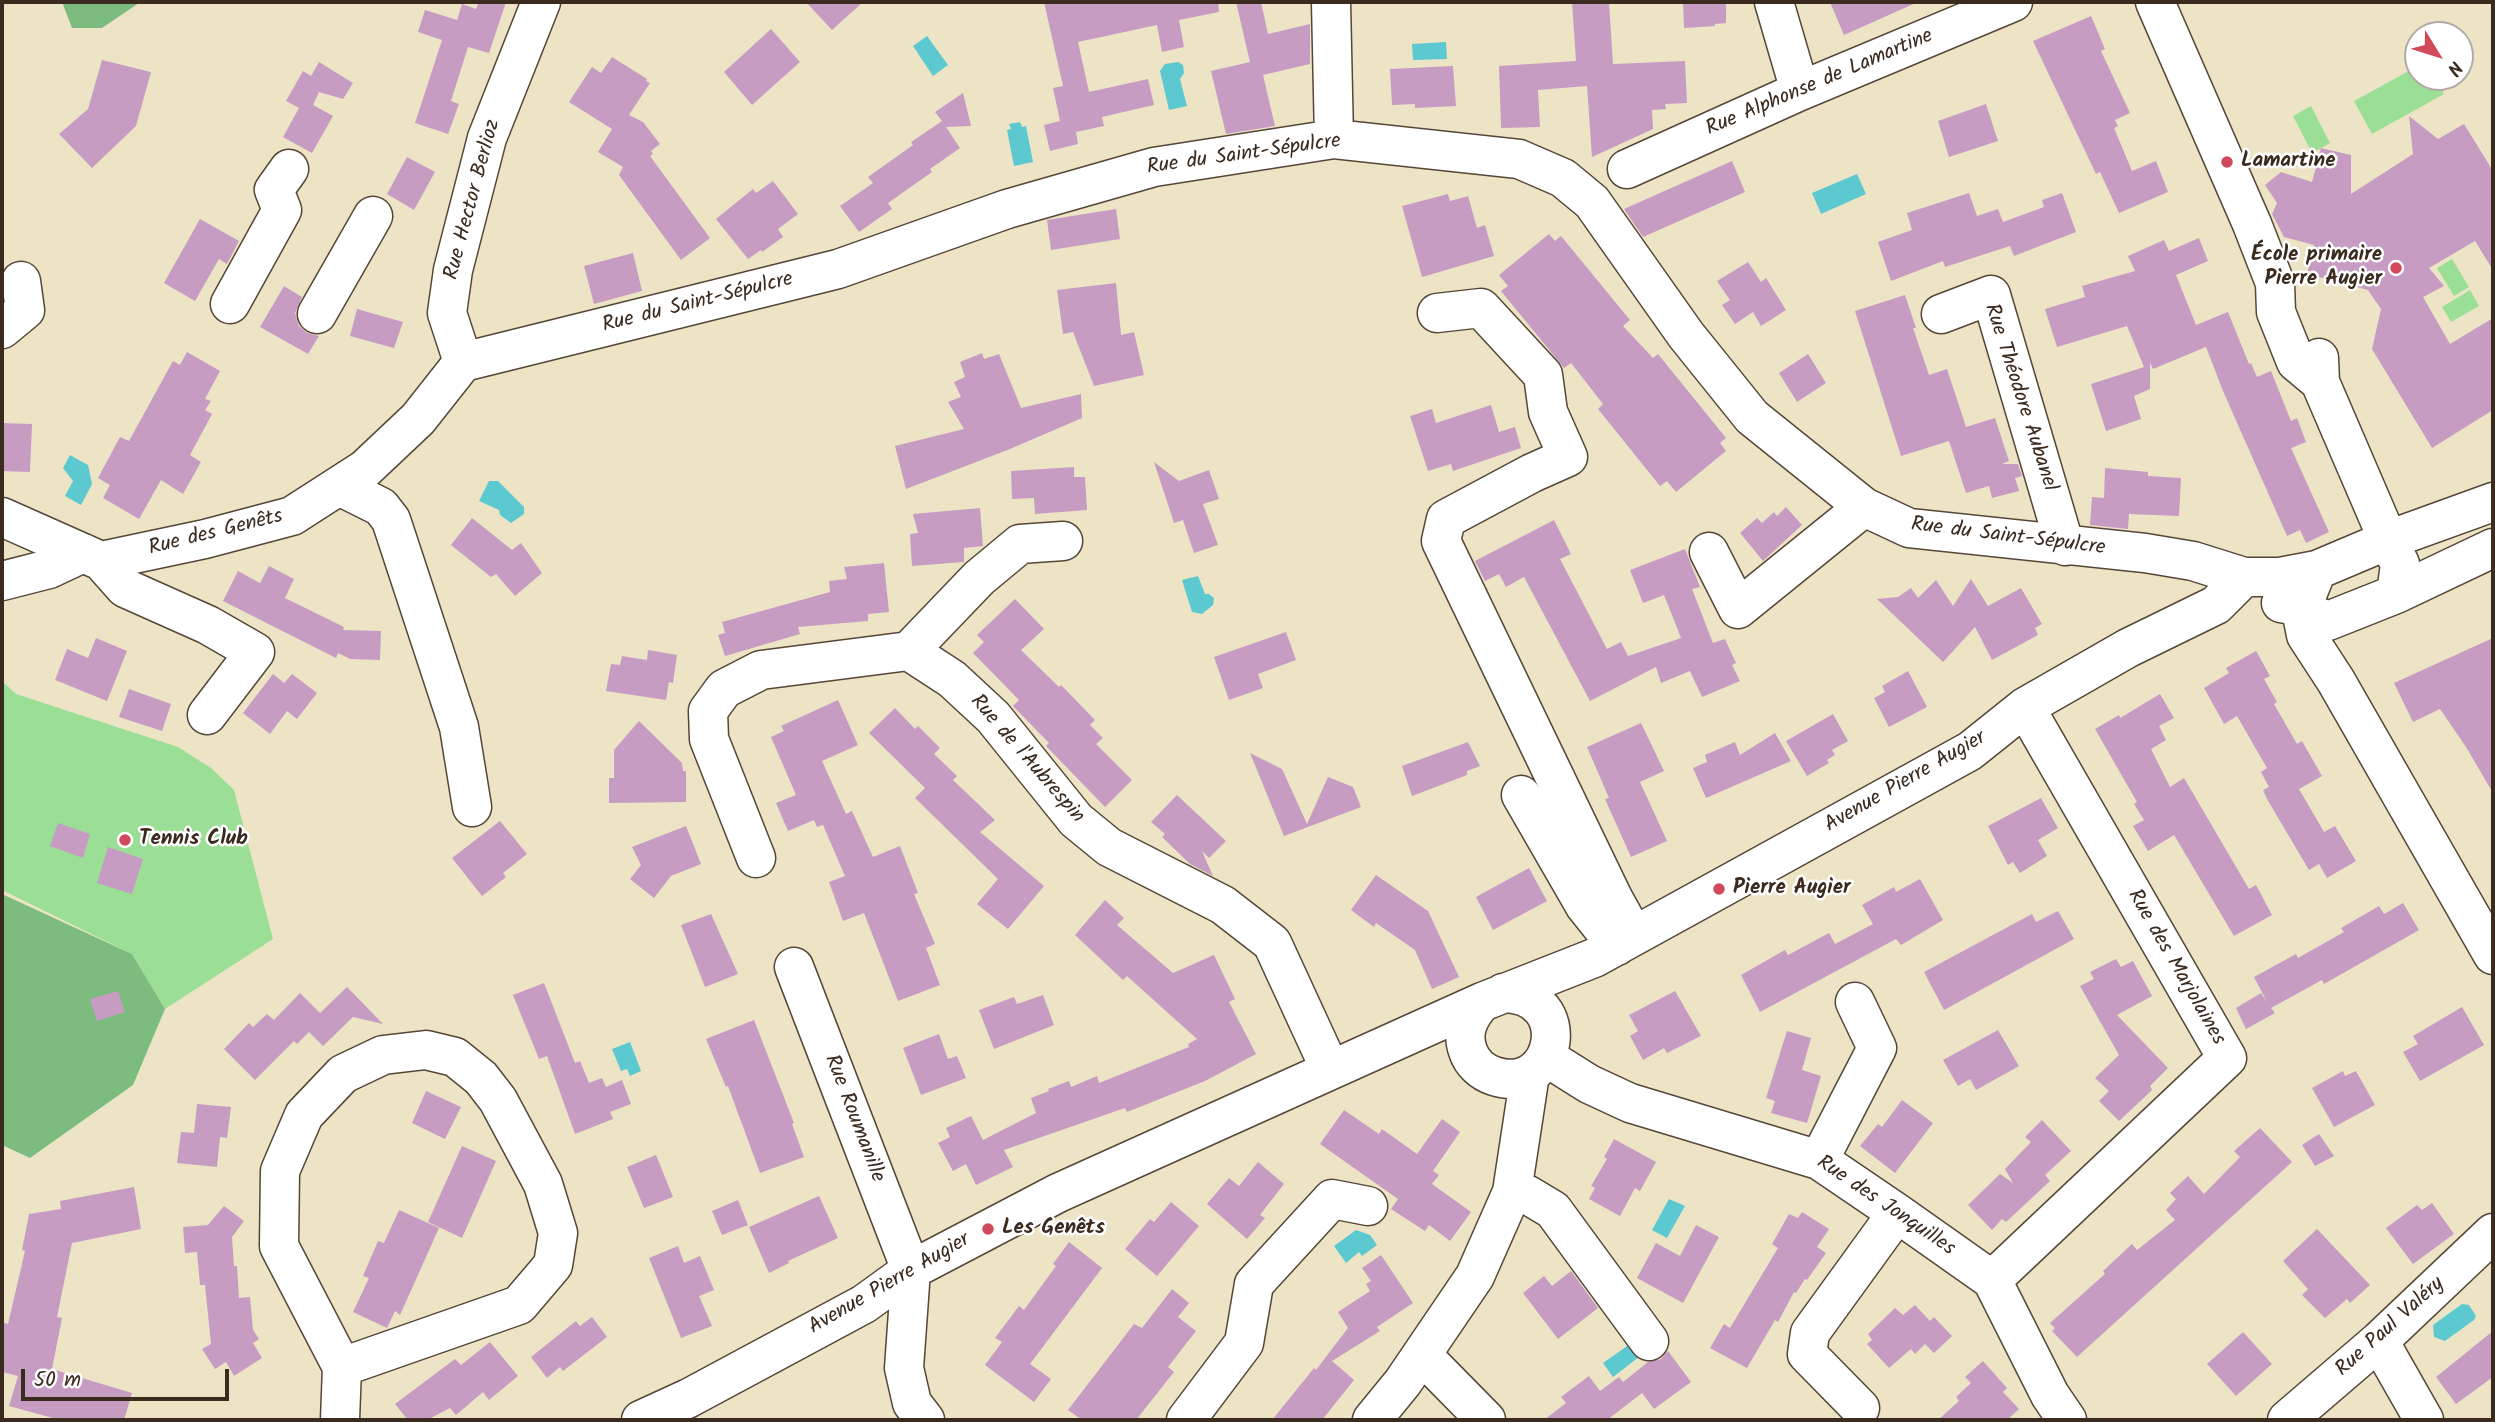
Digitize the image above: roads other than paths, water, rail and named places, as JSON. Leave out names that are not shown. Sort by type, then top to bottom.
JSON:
[{"type":"street","name":"Rue Hector Berlioz","points":[[463,362],[447,313],[453,270],[487,138],[541,2]]},
{"type":"street","points":[[1331,2],[1334,139]]},
{"type":"street","points":[[1774,2],[1800,91]]},
{"type":"street","name":"Rue Alphonse de Lamartine","points":[[1627,169],[1800,91],[2013,2]]},
{"type":"street","points":[[2155,2],[2227,162],[2275,283],[2296,301],[2318,349],[2320,382],[2400,564],[2396,594]]},
{"type":"street","name":"Rue du Saint-Sépulcre","points":[[463,362],[838,269],[1007,209],[1154,167],[1334,139],[1519,159],[1563,178],[1592,202],[1686,335],[1752,417],[1864,507],[1909,528],[2145,553],[2193,561],[2244,576]]},
{"type":"street","points":[[230,304],[282,210],[274,190],[289,169]]},
{"type":"street","points":[[317,314],[373,216]]},
{"type":"street","points":[[2,329],[25,310],[21,281]]},
{"type":"street","name":"Rue Théodore Aubanel","points":[[1941,314],[1990,295],[2066,546]]},
{"type":"street","points":[[1437,313],[1481,308],[1543,375],[1548,412],[1568,457],[1446,519],[1441,541],[1613,898],[1615,947]]},
{"type":"street","name":"Rue des Genêts","points":[[2,581],[92,557],[205,539],[292,516],[365,469],[418,419],[463,362]]},
{"type":"street","points":[[340,486],[381,507],[391,520],[460,727],[472,807]]},
{"type":"street","points":[[2244,576],[2280,577],[2317,570],[2388,540],[2493,502]]},
{"type":"street","points":[[1709,552],[1738,609],[1864,507]]},
{"type":"street","points":[[2,517],[92,557],[125,588],[208,625],[255,652],[207,715]]},
{"type":"street","points":[[756,858],[709,739],[708,711],[724,689],[761,670],[909,651],[979,578],[1020,544],[1063,541]]},
{"type":"street","points":[[2314,616],[2396,594],[2493,548]]},
{"type":"street","name":"Rue du Saint-Sépulcre","points":[[2145,553],[2172,568],[2186,584],[2202,612]]},
{"type":"street","points":[[2317,570],[2314,616],[2336,681],[2493,955]]},
{"type":"street","name":"Avenue Pierre Augier","points":[[640,1420],[689,1398],[864,1304],[911,1270],[1059,1193],[1330,1069],[1615,947],[1970,751],[2025,707],[2128,648],[2202,612],[2244,576]]},
{"type":"street","name":"Avenue Pierre Augier","points":[[2202,612],[2272,601],[2292,605],[2314,616]]},
{"type":"street","name":"Rue de l'Aubrespin","points":[[909,651],[952,679],[993,717],[1076,820],[1109,847],[1223,905],[1272,943],[1330,1069]]},
{"type":"street","name":"Rue des Marjolaines","points":[[1992,1280],[2227,1058],[2025,707]]},
{"type":"street","points":[[1521,795],[1585,906],[1615,947]]},
{"type":"street","name":"Avenue Pierre Augier","points":[[1372,1420],[1403,1382],[1475,1276],[1512,1192],[1543,1055],[1560,1002],[1573,979],[1615,947]]},
{"type":"street","name":"Rue Roumanille","points":[[794,967],[911,1270]]},
{"type":"street","points":[[1373,1051],[1433,1047],[1482,1068],[1504,1079],[1517,1078],[1543,1055],[1547,1016],[1529,998],[1516,993],[1492,998],[1469,1019],[1466,1030],[1468,1051],[1482,1068],[1521,1147]]},
{"type":"street","points":[[1819,1160],[1877,1048],[1854,1002]]},
{"type":"street","points":[[340,1420],[342,1367],[279,1246],[280,1171],[304,1115],[343,1074],[383,1055],[426,1051],[455,1057],[481,1078],[498,1100],[543,1184],[558,1233],[553,1265],[519,1305],[342,1367]]},
{"type":"street","name":"Rue des Jonquilles","points":[[1543,1055],[1589,1084],[1630,1103],[1819,1160],[1897,1213],[1992,1280],[2050,1395],[2067,1420]]},
{"type":"street","points":[[1512,1192],[1528,1195],[1553,1210],[1649,1341]]},
{"type":"street","points":[[1186,1420],[1244,1343],[1254,1284],[1332,1199],[1368,1206]]},
{"type":"street","points":[[1860,1408],[1807,1353],[1810,1333],[1897,1213]]},
{"type":"street","name":"Rue Paul Valéry","points":[[2287,1420],[2379,1341],[2493,1233]]},
{"type":"street","points":[[911,1270],[904,1368],[912,1403],[925,1420]]},
{"type":"street","points":[[864,1304],[904,1368]]},
{"type":"street","points":[[2379,1341],[2424,1420]]},
{"type":"street","points":[[1422,1354],[1486,1420]]},
{"type":"water","points":[[927,36],[948,65],[933,76],[913,46]]},
{"type":"water","points":[[1446,42],[1447,59],[1413,60],[1412,44]]},
{"type":"water","points":[[1178,62],[1183,65],[1184,73],[1180,79],[1187,106],[1169,110],[1160,71],[1165,64]]},
{"type":"water","points":[[1020,122],[1022,127],[1026,126],[1033,162],[1014,166],[1007,130],[1011,129],[1009,124]]},
{"type":"water","points":[[1857,174],[1866,194],[1821,214],[1812,193]]},
{"type":"water","points":[[70,455],[88,465],[92,484],[81,505],[65,496],[73,481],[63,468]]},
{"type":"water","points":[[489,481],[498,481],[524,507],[524,514],[511,523],[500,515],[499,510],[479,501]]},
{"type":"water","points":[[1198,576],[1205,594],[1214,598],[1213,605],[1202,614],[1192,612],[1182,580]]},
{"type":"water","points":[[630,1042],[641,1071],[630,1076],[627,1069],[621,1071],[612,1049]]},
{"type":"water","points":[[1669,1199],[1685,1206],[1667,1238],[1652,1230]]},
{"type":"water","points":[[1356,1230],[1370,1235],[1377,1245],[1362,1256],[1359,1252],[1346,1263],[1334,1246]]},
{"type":"water","points":[[2462,1304],[2469,1305],[2476,1316],[2474,1320],[2445,1341],[2434,1337],[2433,1325]]},
{"type":"water","points":[[1630,1344],[1639,1357],[1613,1377],[1603,1363]]},
{"type":"place","name":"Lamartine","points":[[2227,162]]},
{"type":"place","name":"École primaire Pierre Augier","points":[[2396,268]]},
{"type":"place","name":"Tennis Club","points":[[125,840]]},
{"type":"place","name":"Pierre Augier","points":[[1719,889]]},
{"type":"place","name":"Les Genêts","points":[[988,1229]]}]
